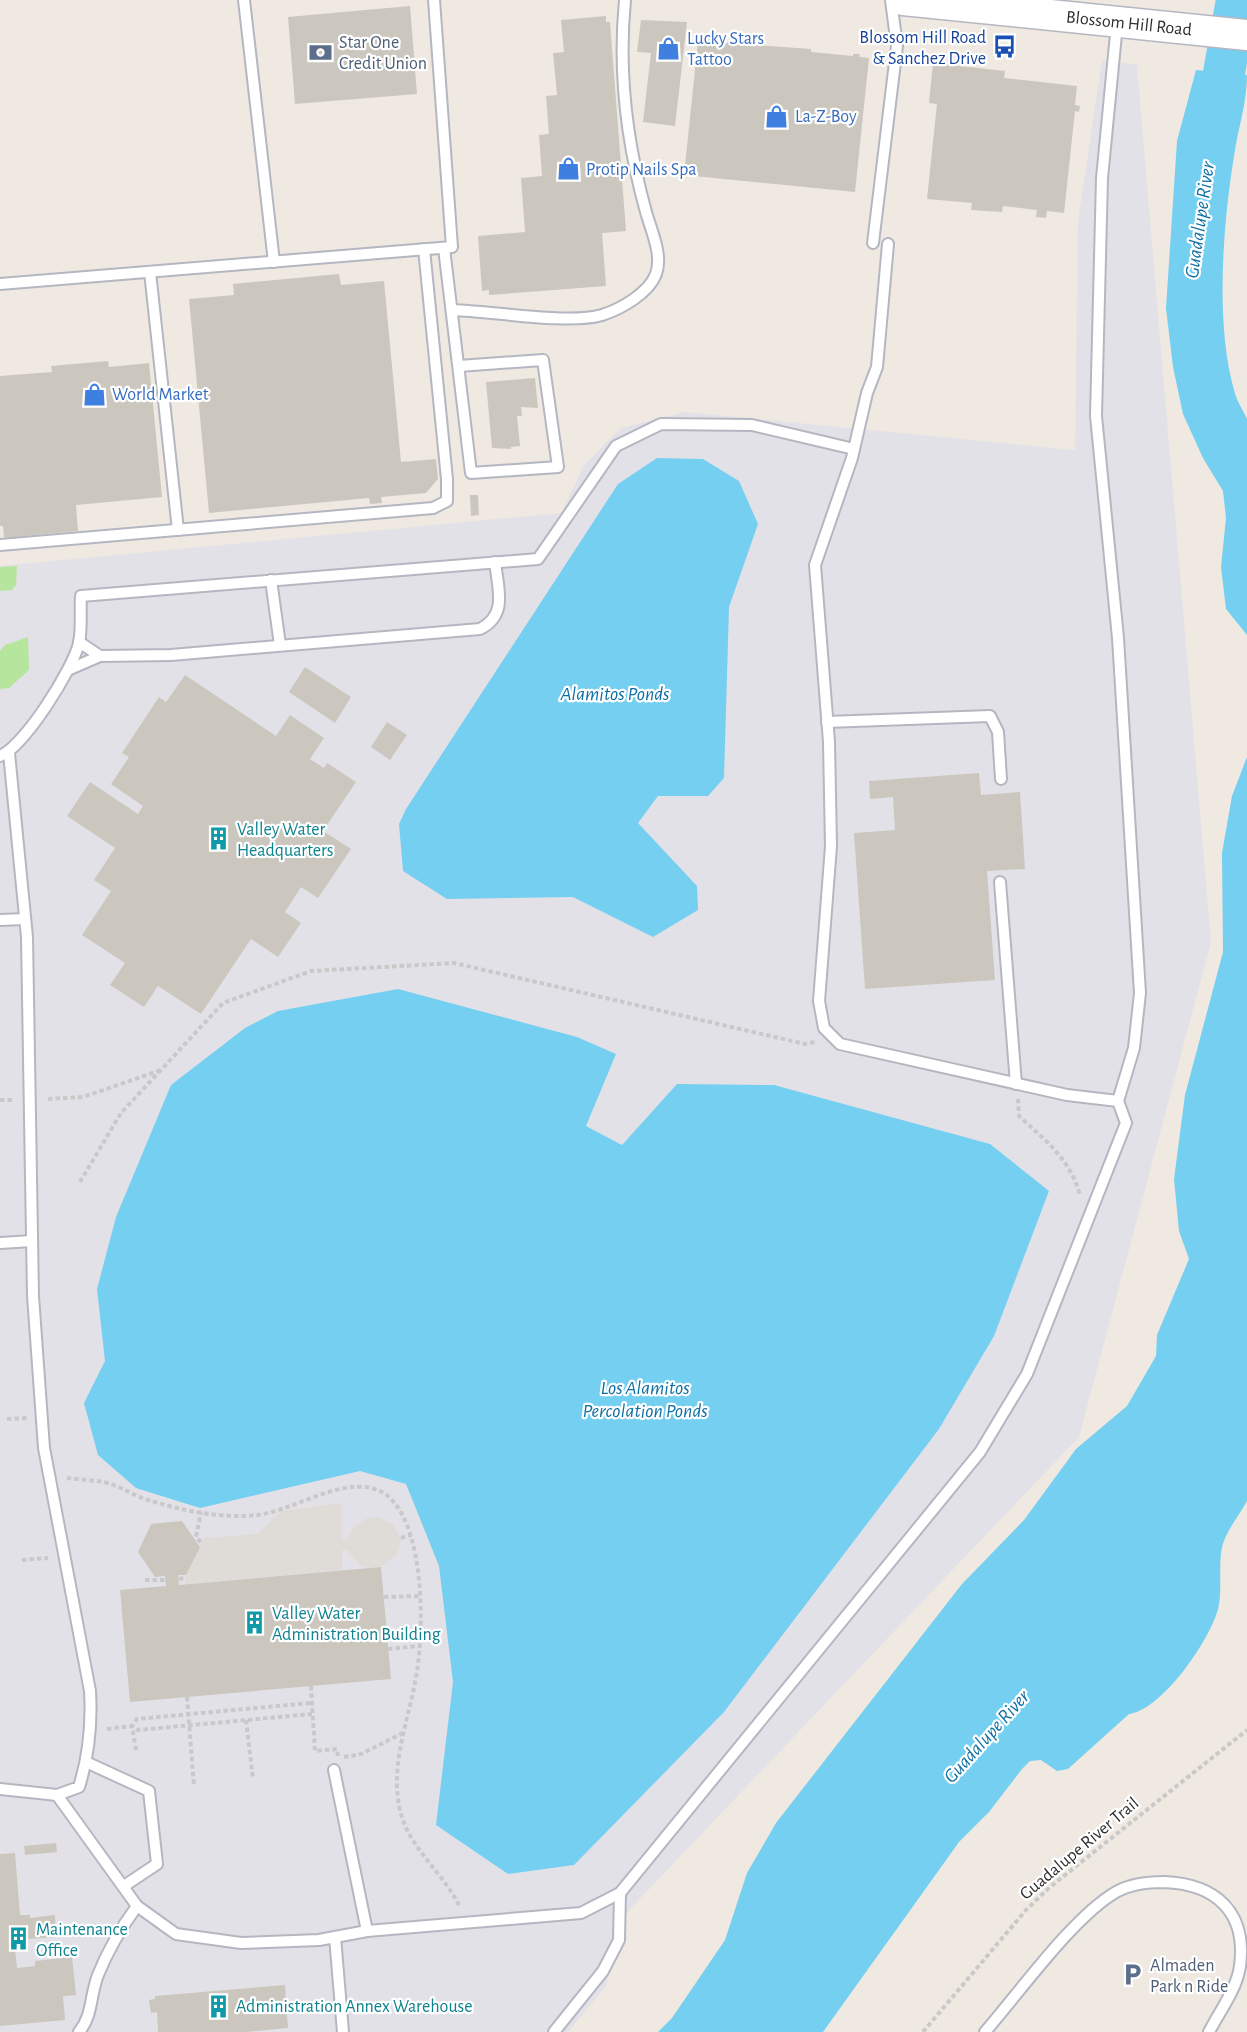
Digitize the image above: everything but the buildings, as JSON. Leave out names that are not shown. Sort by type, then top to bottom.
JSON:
[{"type":"main road","name":"Blossom Hill Road","points":[[903,0],[1247,35]]},
{"type":"lane","points":[[244,0],[274,262]]},
{"type":"lane","points":[[0,284],[452,247],[441,129],[434,0]]},
{"type":"lane","points":[[452,310],[568,318],[601,315],[637,295],[656,273],[658,254],[642,199],[625,116],[625,0]]},
{"type":"lane","points":[[873,243],[897,45],[891,0]]},
{"type":"lane","points":[[57,1795],[137,1906],[176,1934],[241,1943],[319,1940],[367,1931],[581,1913],[620,1893],[980,1452],[1027,1374],[1126,1123],[1118,1101],[1134,1048],[1140,993],[1118,638],[1096,416],[1102,178],[1118,22]]},
{"type":"lane","points":[[888,244],[878,367],[867,393],[854,450],[815,565],[827,722],[831,846],[819,1002],[824,1028],[840,1044],[1067,1095],[1118,1101]]},
{"type":"lane","points":[[444,248],[471,473],[558,467],[543,360],[459,366]]},
{"type":"lane","points":[[0,545],[433,508],[447,501],[447,479],[424,249]]},
{"type":"lane","points":[[150,272],[178,530]]},
{"type":"lane","points":[[0,1789],[57,1795],[79,1787],[92,1727],[90,1691],[44,1448],[33,1296],[25,919],[3,754],[41,714],[70,669],[79,642],[81,596],[538,559],[616,446],[661,424],[752,424],[854,450]]},
{"type":"lane","points":[[70,669],[100,656],[171,655],[480,629],[493,622],[499,609],[495,562]]},
{"type":"lane","points":[[272,580],[280,645]]},
{"type":"lane","points":[[79,642],[100,656]]},
{"type":"lane","points":[[827,722],[990,716],[998,732],[1001,779]]},
{"type":"lane","points":[[1000,882],[1016,1084]]},
{"type":"lane","points":[[0,920],[25,919]]},
{"type":"lane","points":[[0,1244],[32,1241]]},
{"type":"lane","points":[[86,1762],[149,1791],[157,1864],[123,1886]]},
{"type":"lane","points":[[334,1770],[367,1931]]},
{"type":"lane","points":[[986,2032],[1082,1920],[1116,1892],[1146,1882],[1182,1883],[1212,1892],[1230,1911],[1241,1937],[1240,1968],[1209,2032]]},
{"type":"lane","points":[[555,2032],[603,1971],[619,1940],[620,1893]]},
{"type":"lane","points":[[79,2032],[85,2024],[92,2004],[96,1978],[115,1938],[137,1906]]},
{"type":"lane","points":[[335,1937],[343,2032]]},
{"type":"path","points":[[80,1182],[121,1113],[224,1003],[311,972],[454,963],[805,1044],[834,1038]]},
{"type":"path","points":[[48,1099],[83,1097],[162,1070]]},
{"type":"path","points":[[1016,1084],[1019,1116],[1050,1145],[1074,1173],[1087,1222]]},
{"type":"path","points":[[0,1100],[18,1100]]},
{"type":"path","points":[[7,1419],[30,1418]]},
{"type":"path","points":[[66,1478],[110,1484],[144,1498],[201,1512],[257,1515],[348,1488],[369,1487],[385,1492],[398,1508],[411,1535],[419,1596],[418,1665],[404,1733],[397,1797],[405,1831],[453,1893],[467,1921]]},
{"type":"path","points":[[201,1512],[196,1537],[201,1542]]},
{"type":"path","points":[[401,1538],[411,1535]]},
{"type":"path","points":[[22,1560],[48,1558]]},
{"type":"path","points":[[179,1579],[185,1578]]},
{"type":"path","points":[[145,1580],[165,1580]]},
{"type":"path","points":[[384,1598],[419,1596]]},
{"type":"path","points":[[388,1649],[419,1646]]},
{"type":"path","points":[[311,1686],[310,1703],[315,1751],[337,1749],[339,1758],[361,1754],[404,1733]]},
{"type":"path","points":[[187,1697],[194,1786]]},
{"type":"path","points":[[136,1750],[132,1726],[137,1719],[310,1703]]},
{"type":"path","points":[[106,1729],[132,1726],[138,1730],[312,1714]]},
{"type":"path","points":[[246,1720],[253,1779]]},
{"type":"path","name":"Guadalupe River Trail","points":[[923,2032],[1006,1932],[1050,1887],[1247,1730]]},
{"type":"shaded area","points":[[1102,60],[1137,65],[1211,942],[1079,1437],[613,1927],[607,1985],[568,2032],[0,2032],[0,566],[561,513],[584,465],[621,428],[684,412],[1075,450],[1078,221]]},
{"type":"shaded area","points":[[341,1503],[342,1540],[347,1539],[354,1527],[365,1519],[378,1517],[392,1524],[401,1538],[397,1554],[382,1566],[370,1568],[361,1566],[348,1551],[342,1550],[342,1570],[185,1584],[186,1574],[204,1538],[257,1534],[281,1511]]},
{"type":"green space","points":[[17,566],[16,585],[12,590],[0,591],[0,567]]},
{"type":"green space","points":[[28,637],[29,670],[9,688],[0,689],[0,651],[5,645]]},
{"type":"water","points":[[1196,70],[1247,75],[1246,96],[1234,156],[1227,212],[1223,304],[1228,363],[1235,394],[1247,419],[1247,635],[1226,609],[1221,567],[1226,518],[1223,491],[1203,458],[1183,414],[1173,367],[1166,308],[1177,141]]},
{"type":"water","name":"Alamitos Ponds","points":[[657,458],[703,459],[739,481],[758,524],[729,607],[724,778],[708,796],[658,796],[638,823],[697,886],[698,910],[653,937],[573,897],[447,899],[403,871],[399,824],[406,809],[618,484]]},
{"type":"water","points":[[1247,757],[1247,1501],[1229,1531],[1222,1548],[1219,1601],[1213,1622],[1195,1655],[1170,1687],[1142,1710],[1129,1714],[1068,1769],[1057,1771],[1041,1760],[1030,1761],[1022,1769],[989,1812],[959,1842],[823,2032],[658,2032],[672,2018],[725,1940],[747,1873],[776,1823],[962,1584],[1024,1520],[1076,1449],[1127,1406],[1156,1356],[1157,1335],[1189,1259],[1179,1231],[1174,1179],[1185,1095],[1223,952],[1222,853],[1232,796]]},
{"type":"water","name":"Los Alamitos Percolation Ponds","points":[[398,989],[577,1037],[616,1054],[586,1126],[622,1145],[677,1084],[774,1085],[990,1144],[1049,1191],[994,1336],[939,1429],[724,1712],[574,1865],[508,1874],[436,1825],[453,1682],[439,1566],[406,1484],[360,1471],[200,1508],[136,1488],[98,1455],[84,1403],[105,1361],[97,1289],[116,1217],[171,1085],[245,1028],[278,1011]]},
{"type":"waterway","name":"Guadalupe River","points":[[1214,129],[1237,0]]},
{"type":"place","name":"Blossom Hill Road & Sanchez Drive","points":[[1004,47]]},
{"type":"place","name":"Lucky Stars Tattoo","points":[[669,48]]},
{"type":"place","name":"Star One Credit Union","points":[[321,52]]},
{"type":"place","name":"La-Z-Boy","points":[[777,116]]},
{"type":"place","name":"Protip Nails Spa","points":[[568,169]]},
{"type":"place","name":"World Market","points":[[94,394]]},
{"type":"place","name":"Valley Water Headquarters","points":[[219,839]]},
{"type":"place","name":"Valley Water Administration Building","points":[[254,1623]]},
{"type":"place","name":"Maintenance Office","points":[[18,1939]]},
{"type":"place","name":"Almaden Park n Ride","points":[[1132,1975]]},
{"type":"place","name":"Administration Annex Warehouse","points":[[218,2006]]}]
